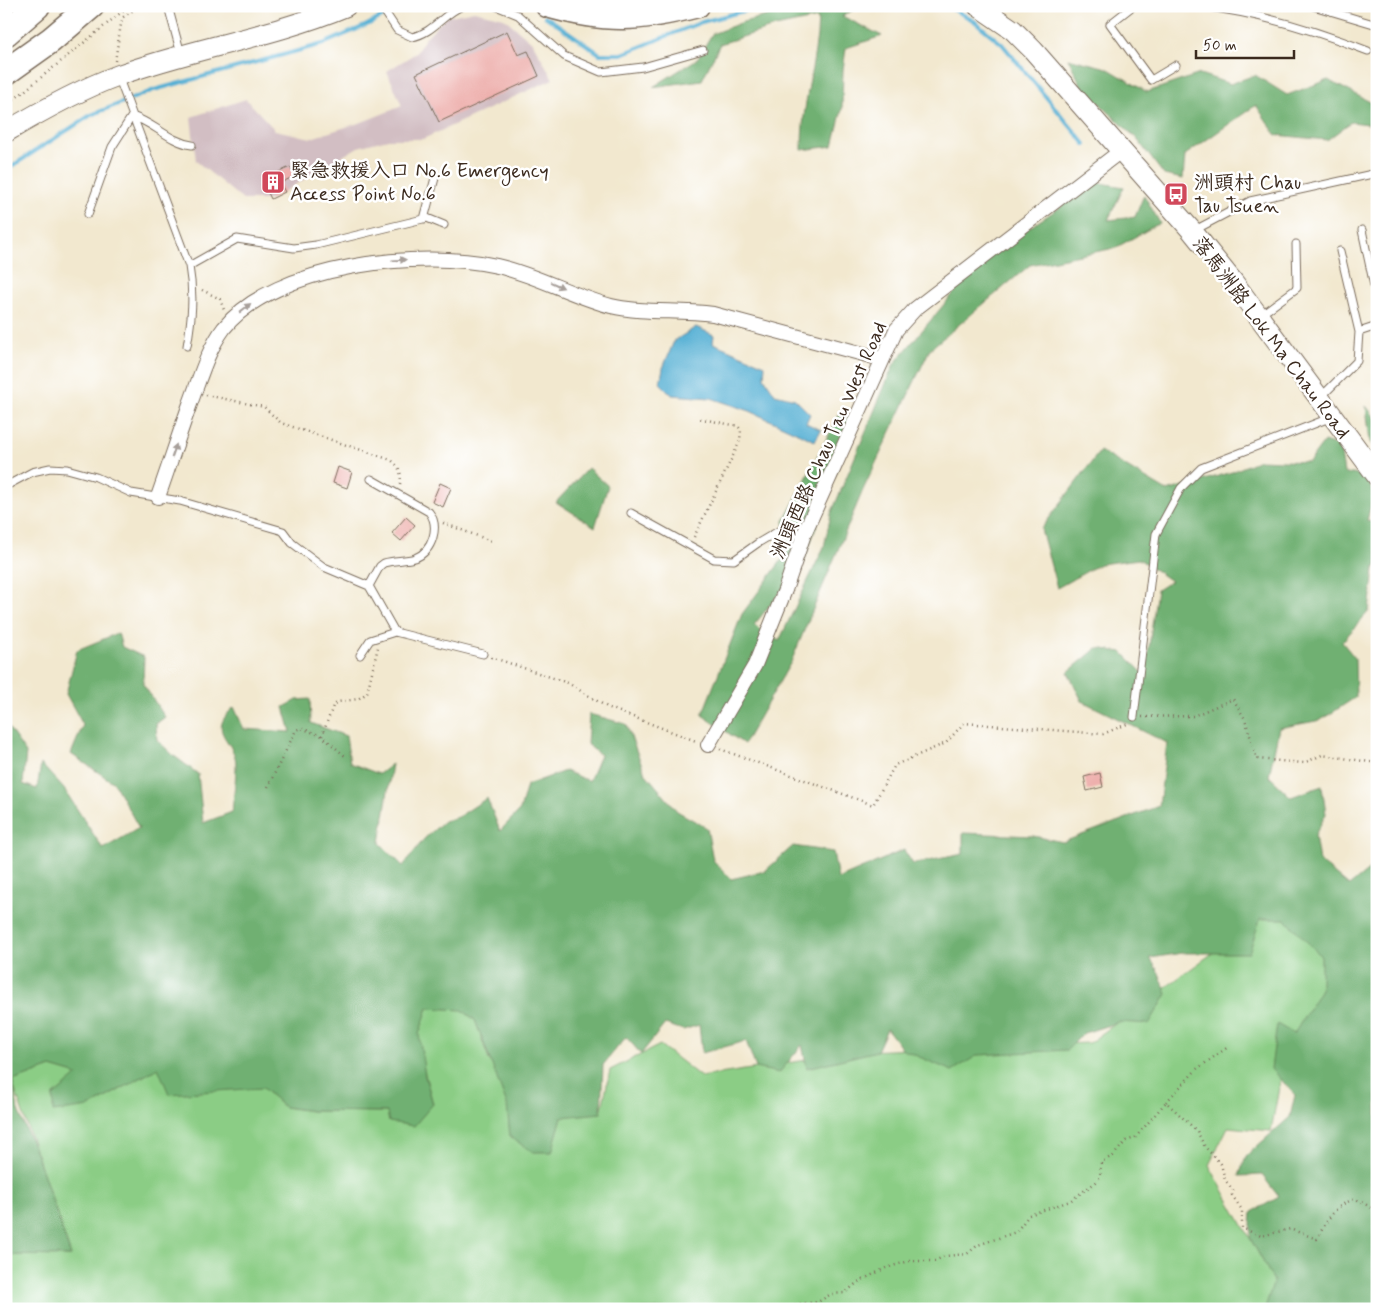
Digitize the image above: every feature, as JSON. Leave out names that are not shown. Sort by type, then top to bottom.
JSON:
[{"type":"highway","points":[[6,13],[13,6]]},
{"type":"highway","points":[[6,33],[37,6]]},
{"type":"highway","points":[[6,63],[71,6]]},
{"type":"highway","points":[[6,72],[51,40],[91,6]]},
{"type":"main road","points":[[555,8],[577,14],[631,20],[698,6]]},
{"type":"street","points":[[6,132],[116,71],[182,57],[286,28],[346,6]]},
{"type":"street","name":"落馬洲路 Lok Ma Chau Road","points":[[978,6],[1007,26],[1028,44],[1192,231],[1259,316],[1377,476]]},
{"type":"street","name":"洲頭西路 Chau Tau West Road","points":[[708,745],[755,665],[785,590],[804,534],[896,330],[915,309],[1122,150]]},
{"type":"street","points":[[158,497],[208,354],[228,323],[264,295],[318,276],[375,262],[436,259],[468,261],[510,269],[613,306],[642,310],[713,314],[882,359]]},
{"type":"lane","points":[[168,6],[182,57]]},
{"type":"lane","points":[[381,6],[397,30],[412,37],[425,34],[450,13],[462,6]]},
{"type":"lane","points":[[496,6],[518,15],[564,56],[601,72],[643,67],[703,50]]},
{"type":"lane","points":[[1133,6],[1110,24],[1151,80],[1176,65]]},
{"type":"lane","points":[[1201,6],[1246,14],[1334,38],[1368,51]]},
{"type":"lane","points":[[1313,6],[1377,25]]},
{"type":"lane","points":[[116,71],[189,266],[193,289],[193,311],[187,346]]},
{"type":"lane","points":[[132,116],[156,126],[179,144],[192,145]]},
{"type":"lane","points":[[88,214],[112,147],[132,116]]},
{"type":"lane","points":[[1192,231],[1250,201],[1377,173]]},
{"type":"lane","points":[[424,219],[434,178]]},
{"type":"lane","points":[[189,266],[237,239],[294,248],[316,245],[424,219],[435,220],[444,226]]},
{"type":"lane","points":[[1362,230],[1377,300]]},
{"type":"lane","points":[[1259,316],[1297,288],[1296,244]]},
{"type":"lane","points":[[1319,399],[1357,361],[1360,332],[1340,251]]},
{"type":"lane","points":[[1360,332],[1377,326]]},
{"type":"lane","points":[[1134,717],[1156,534],[1180,488],[1200,468],[1332,417]]},
{"type":"lane","points":[[6,486],[32,472],[50,468],[67,468],[96,477],[131,493],[180,501],[283,531],[292,543],[324,567],[369,586],[396,632]]},
{"type":"lane","points":[[369,586],[380,566],[384,563],[421,555],[427,549],[436,530],[435,520],[429,512],[371,480]]},
{"type":"lane","points":[[631,513],[714,559],[734,560],[758,542],[780,530],[804,534]]},
{"type":"lane","points":[[360,655],[370,640],[396,632],[483,654]]},
{"type":"path","points":[[6,106],[129,6]]},
{"type":"path","points":[[116,71],[122,18],[139,6]]},
{"type":"path","points":[[189,266],[202,274],[202,291],[220,299],[228,323]]},
{"type":"path","points":[[194,393],[264,407],[281,423],[391,460],[399,467],[402,476],[399,494]]},
{"type":"path","points":[[690,545],[740,440],[741,430],[738,426],[697,418]]},
{"type":"path","points":[[435,520],[491,542]]},
{"type":"path","points":[[322,736],[333,706],[338,702],[358,699],[367,693],[377,656],[378,636]]},
{"type":"path","points":[[483,654],[568,683],[607,707],[873,805],[895,765],[946,743],[964,723],[1103,734],[1126,724],[1134,717],[1193,716],[1233,699],[1245,719],[1257,759],[1304,763],[1322,755],[1377,763]]},
{"type":"path","points":[[268,787],[296,730],[308,728],[322,736],[345,756]]},
{"type":"path","points":[[786,1309],[796,1304],[818,1302],[831,1294],[845,1292],[858,1282],[886,1268],[909,1262],[935,1261],[945,1256],[967,1254],[978,1245],[1016,1232],[1029,1215],[1070,1201],[1096,1182],[1100,1177],[1102,1162],[1113,1156],[1126,1140],[1135,1138],[1197,1069],[1228,1047]]},
{"type":"path","points":[[1166,1102],[1197,1131],[1205,1148],[1221,1164],[1224,1180],[1233,1190],[1232,1195],[1242,1210],[1242,1228],[1261,1236],[1290,1229],[1317,1239],[1327,1220],[1343,1202],[1356,1199],[1377,1211]]},
{"type":"path","points":[[1372,1183],[1377,1187]]},
{"type":"shaded area","points":[[474,11],[504,18],[533,43],[553,79],[423,139],[388,139],[358,147],[270,200],[243,200],[196,161],[191,117],[246,99],[275,130],[311,138],[362,122],[402,106],[387,71],[416,53],[426,37],[446,17]]},
{"type":"green space","points":[[806,6],[861,6],[842,16],[882,36],[846,48],[843,70],[842,109],[833,146],[802,150],[802,133],[815,51],[818,18],[771,28],[720,44],[702,80],[653,87],[697,59],[712,34],[743,22]]},
{"type":"green space","points":[[1068,58],[1107,68],[1147,92],[1200,74],[1230,84],[1255,75],[1287,95],[1328,80],[1372,103],[1377,101],[1377,125],[1351,122],[1327,140],[1276,135],[1256,105],[1185,155],[1183,179],[1164,175],[1137,139],[1082,87]]},
{"type":"green space","points":[[1095,182],[1124,187],[1108,220],[1135,217],[1144,195],[1160,223],[1115,248],[1030,265],[930,349],[863,490],[791,662],[744,744],[702,715],[742,614],[787,553],[784,521],[839,415],[855,418],[803,564],[754,625],[779,641],[824,547],[831,514],[894,364],[983,258]]},
{"type":"green space","points":[[1366,406],[1377,420],[1377,451],[1370,442]]},
{"type":"green space","points":[[1324,442],[1340,447],[1344,473],[1368,476],[1373,496],[1367,521],[1377,522],[1377,565],[1374,569],[1369,611],[1342,642],[1355,658],[1356,697],[1321,720],[1279,728],[1269,776],[1291,797],[1322,786],[1326,814],[1315,835],[1319,861],[1349,886],[1377,863],[1377,1002],[1372,1012],[1377,1025],[1377,1309],[1265,1309],[1274,1281],[1250,1238],[1252,1212],[1279,1197],[1262,1175],[1239,1176],[1246,1156],[1290,1117],[1295,1095],[1271,1069],[1277,1024],[1294,1034],[1321,989],[1321,956],[1285,919],[1260,919],[1249,953],[1183,953],[1150,958],[1159,973],[1167,994],[1149,1024],[1119,1022],[1084,1033],[1067,1050],[978,1055],[952,1071],[903,1050],[887,1029],[877,1051],[807,1068],[802,1045],[779,1073],[756,1068],[746,1041],[702,1053],[699,1025],[683,1030],[665,1024],[641,1054],[626,1037],[603,1065],[601,1113],[562,1117],[552,1152],[533,1152],[510,1137],[507,1105],[475,1020],[462,1010],[428,1008],[419,1034],[425,1076],[433,1104],[414,1126],[389,1122],[387,1112],[312,1111],[284,1107],[263,1088],[169,1094],[158,1068],[89,1107],[53,1112],[53,1096],[78,1075],[51,1067],[13,1081],[18,1110],[37,1155],[71,1256],[8,1255],[6,1249],[6,724],[26,753],[23,784],[37,789],[41,764],[64,789],[103,849],[139,828],[114,783],[71,754],[83,725],[66,694],[77,650],[118,633],[122,647],[144,657],[143,684],[165,717],[156,724],[157,740],[198,774],[203,823],[232,812],[236,762],[232,750],[222,733],[222,722],[226,715],[234,707],[244,729],[291,732],[284,707],[297,700],[310,699],[311,723],[346,736],[350,763],[379,774],[392,764],[380,843],[403,866],[424,839],[444,821],[458,817],[487,798],[500,831],[520,810],[527,785],[565,771],[589,781],[600,755],[587,744],[589,714],[626,724],[645,773],[677,811],[707,828],[713,860],[731,879],[765,871],[793,846],[833,852],[838,879],[904,850],[913,864],[963,854],[963,833],[1033,836],[1063,842],[1159,806],[1167,743],[1082,701],[1068,672],[1097,648],[1122,652],[1145,675],[1157,590],[1171,581],[1139,559],[1100,564],[1057,588],[1041,529],[1100,451],[1167,491],[1232,472],[1259,460],[1309,462]]},
{"type":"green space","points":[[588,468],[608,486],[595,527],[556,502]]},
{"type":"green space","points":[[1269,912],[1330,940],[1341,988],[1283,1066],[1271,1131],[1228,1127],[1209,1165],[1277,1286],[1282,1309],[6,1309],[6,1249],[9,1255],[71,1256],[12,1081],[51,1067],[79,1075],[89,1107],[158,1068],[263,1088],[284,1107],[312,1111],[388,1112],[433,1104],[416,1041],[428,1008],[461,1005],[475,1019],[489,1060],[601,1113],[610,1070],[660,1045],[701,1077],[862,1051],[1089,1043]]},
{"type":"water","points":[[696,327],[714,335],[713,343],[765,365],[764,377],[775,394],[795,399],[810,414],[806,423],[821,430],[815,441],[750,411],[711,398],[672,395],[660,383],[663,368],[674,341]]},
{"type":"building","points":[[507,31],[518,55],[528,51],[539,76],[439,122],[416,74]]},
{"type":"building","name":"緊急救援入口 No.6 Emergency Access Point No.6","points":[[290,167],[295,176],[280,183],[285,192],[271,199],[262,180]]},
{"type":"building","points":[[338,467],[352,472],[347,488],[333,483]]},
{"type":"building","points":[[440,483],[451,488],[443,507],[432,502]]},
{"type":"building","points":[[406,517],[415,525],[401,541],[392,533]]},
{"type":"building","points":[[1100,773],[1103,787],[1087,791],[1084,777]]},
{"type":"waterway","points":[[6,170],[91,115],[154,90],[323,44],[367,25],[402,6]]},
{"type":"waterway","points":[[545,16],[600,54],[622,54],[702,22],[762,6]]},
{"type":"waterway","points":[[947,6],[973,20],[1002,44],[1085,144]]},
{"type":"place","name":"緊急救援入口 No.6 Emergency Access Point No.6","points":[[273,182]]},
{"type":"place","name":"洲頭村 Chau Tau Tsuen","points":[[1176,194]]}]
